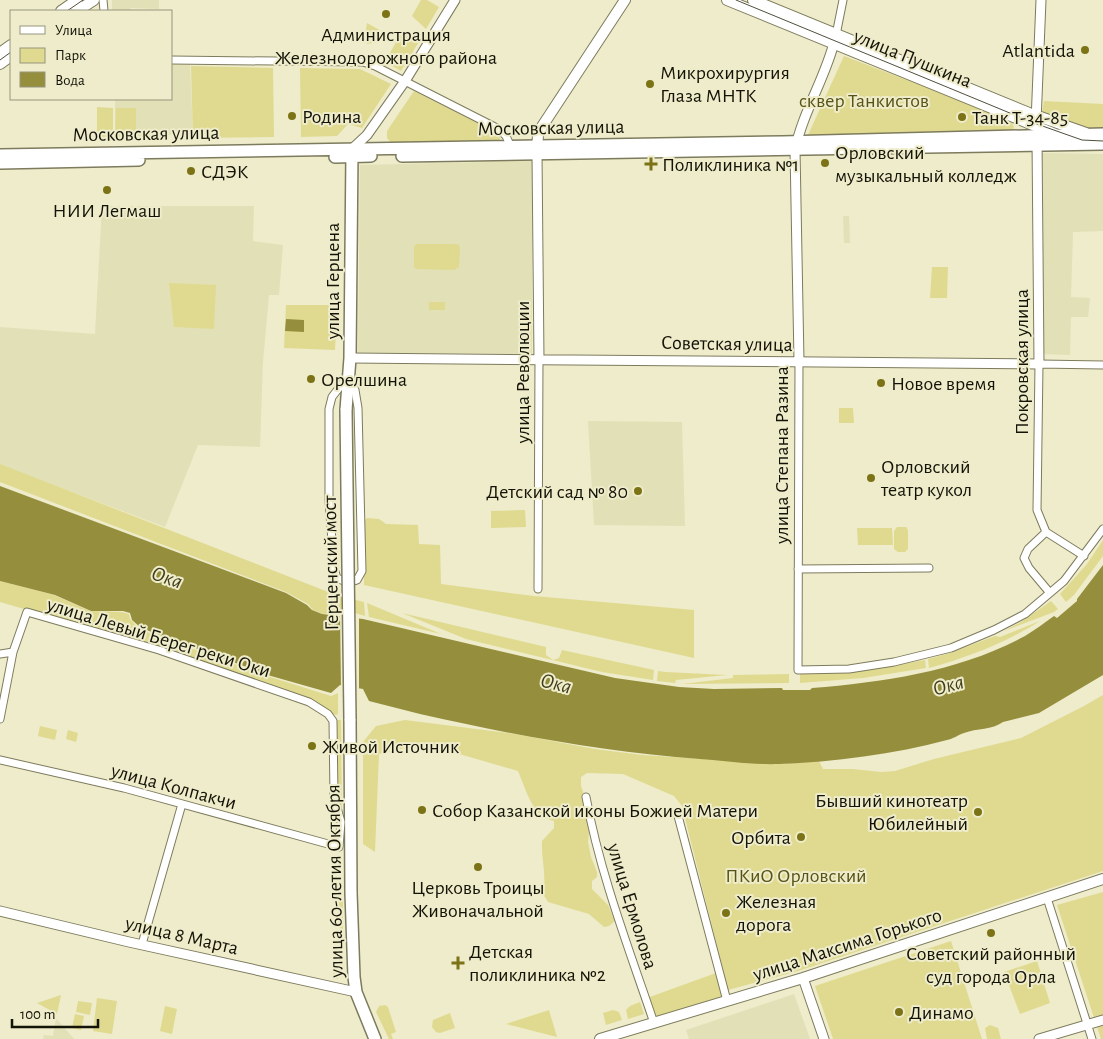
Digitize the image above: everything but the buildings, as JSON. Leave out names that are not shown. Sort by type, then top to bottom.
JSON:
[{"type":"main road","points":[[62,10],[77,0]]},
{"type":"main road","points":[[79,10],[94,0]]},
{"type":"main road","points":[[536,150],[538,134],[543,125],[624,0]]},
{"type":"main road","name":"улица Пушкина","points":[[727,0],[1035,115],[1088,140]]},
{"type":"main road","name":"улица Пушкина","points":[[753,0],[1037,137]]},
{"type":"main road","name":"Московская улица","points":[[1037,137],[1088,140],[1103,134]]},
{"type":"main road","name":"Московская улица","points":[[0,155],[352,153],[796,146],[1060,136],[1103,144]]},
{"type":"main road","name":"Московская улица","points":[[0,163],[352,153],[510,145],[536,150]]},
{"type":"main road","name":"улица Герцена","points":[[346,408],[350,358],[352,153]]},
{"type":"main road","name":"Герценский мост","points":[[346,408],[350,719]]},
{"type":"main road","name":"улица 60-летия Октября","points":[[350,719],[353,962],[356,992],[374,1039]]},
{"type":"main road","name":"улица Максима Горького","points":[[600,1039],[803,978],[1103,879]]},
{"type":"street","points":[[352,153],[405,81],[456,0]]},
{"type":"street","points":[[835,39],[843,0]]},
{"type":"street","name":"Покровская улица","points":[[1041,0],[1035,115],[1037,137],[1039,364],[1037,510],[1046,532]]},
{"type":"street","name":"улица Степана Разина","points":[[835,39],[832,54],[800,126],[796,146],[800,470],[798,670],[849,669],[902,660],[951,648],[1025,614],[1050,594]]},
{"type":"street","points":[[172,60],[363,62],[375,66],[486,122],[503,132],[510,145]]},
{"type":"street","name":"улица Революции","points":[[536,150],[539,359],[538,589]]},
{"type":"street","name":"Советская улица","points":[[350,358],[1103,365]]},
{"type":"street","points":[[349,374],[355,390],[358,432],[362,571],[357,580],[348,583],[337,578],[334,569],[329,500],[329,407],[337,389],[349,374]]},
{"type":"street","points":[[329,407],[338,401],[346,408]]},
{"type":"street","points":[[1084,556],[1046,532],[1028,549],[1024,558],[1029,568],[1050,594],[1064,581],[1084,556],[1103,529]]},
{"type":"street","points":[[798,569],[929,568]]},
{"type":"street","name":"улица Левый Берег реки Оки","points":[[12,652],[27,612],[159,650],[310,702],[328,714],[333,721],[334,797],[341,822],[339,847]]},
{"type":"street","points":[[0,654],[12,652],[0,719]]},
{"type":"street","name":"улица Колпакчи","points":[[0,760],[124,788],[339,847]]},
{"type":"street","name":"улица Ермолова","points":[[586,797],[592,828],[610,892],[654,1023]]},
{"type":"street","points":[[142,944],[182,804]]},
{"type":"street","points":[[677,812],[727,1002]]},
{"type":"street","points":[[1048,898],[1092,1039]]},
{"type":"street","name":"улица 8 Марта","points":[[0,911],[356,992]]},
{"type":"street","points":[[803,978],[824,1039]]},
{"type":"street","points":[[1039,1039],[1103,1020]]},
{"type":"shaded area","points":[[112,0],[159,0],[159,9],[131,8],[130,10],[112,10]]},
{"type":"shaded area","points":[[172,64],[190,65],[193,134],[115,137],[115,100],[172,100]]},
{"type":"shaded area","points":[[1042,153],[1103,154],[1103,231],[1073,232],[1071,297],[1090,298],[1088,317],[1071,317],[1070,355],[1042,354]]},
{"type":"shaded area","points":[[532,161],[532,354],[358,353],[360,165]]},
{"type":"shaded area","points":[[102,206],[254,206],[253,241],[283,245],[279,295],[269,295],[263,362],[260,447],[198,445],[165,527],[0,465],[0,327],[95,334]]},
{"type":"shaded area","points":[[843,216],[849,216],[850,243],[844,243]]},
{"type":"shaded area","name":"Детский сад № 80","points":[[588,421],[682,422],[685,526],[594,525]]},
{"type":"shaded area","points":[[794,994],[810,1039],[689,1039],[686,1030]]},
{"type":"shaded area","points":[[56,1018],[74,1039],[43,1039],[44,1035],[53,1036]]},
{"type":"green space","points":[[421,0],[427,0],[439,7],[426,29],[412,16]]},
{"type":"green space","points":[[367,23],[383,32],[378,42],[367,44],[365,35]]},
{"type":"green space","points":[[401,33],[420,40],[401,71],[385,62]]},
{"type":"green space","name":"сквер Танкистов","points":[[844,56],[1011,120],[1014,128],[1008,134],[808,135]]},
{"type":"green space","points":[[191,66],[273,68],[274,137],[193,138]]},
{"type":"green space","points":[[300,68],[360,69],[391,84],[362,128],[348,124],[337,136],[301,137]]},
{"type":"green space","points":[[414,91],[500,134],[500,142],[392,144],[387,138],[387,131]]},
{"type":"green space","points":[[1044,101],[1103,104],[1103,128],[1086,128],[1042,113]]},
{"type":"green space","points":[[97,107],[113,108],[113,137],[97,137]]},
{"type":"green space","points":[[116,108],[136,108],[136,137],[115,137]]},
{"type":"green space","points":[[416,244],[459,245],[459,267],[454,270],[416,269],[414,267],[414,247]]},
{"type":"green space","points":[[932,267],[948,267],[947,298],[930,298]]},
{"type":"green space","points":[[169,283],[216,285],[214,329],[174,327]]},
{"type":"green space","points":[[429,302],[445,302],[445,310],[429,310]]},
{"type":"green space","points":[[286,305],[337,305],[335,350],[284,348]]},
{"type":"green space","points":[[839,408],[853,408],[854,423],[839,423]]},
{"type":"green space","points":[[0,464],[336,595],[364,602],[365,616],[355,613],[354,616],[336,613],[323,614],[313,610],[308,604],[286,592],[0,482]]},
{"type":"green space","points":[[525,510],[526,527],[491,528],[491,511]]},
{"type":"green space","points":[[367,518],[379,519],[386,524],[418,525],[419,544],[440,545],[441,584],[534,596],[694,610],[694,658],[364,585],[364,521]]},
{"type":"green space","points":[[897,527],[906,527],[908,530],[908,549],[905,552],[898,552],[894,549],[894,531]]},
{"type":"green space","points":[[857,528],[892,528],[893,545],[858,545]]},
{"type":"green space","points":[[1103,540],[1103,556],[1074,595],[1066,602],[1060,594],[1087,564]]},
{"type":"green space","points":[[0,581],[54,595],[90,611],[129,614],[130,619],[139,629],[267,676],[331,696],[338,693],[338,714],[336,715],[159,648],[0,602]]},
{"type":"green space","points":[[1051,601],[1058,609],[1054,612],[1004,631],[1021,622]]},
{"type":"green space","points":[[367,603],[441,634],[369,617]]},
{"type":"green space","points":[[402,613],[546,647],[546,655],[553,660],[559,658],[562,650],[654,670],[653,680],[602,672],[466,639]]},
{"type":"green space","points":[[1040,621],[986,649],[929,668],[928,659],[995,636],[1000,637]]},
{"type":"green space","points":[[925,660],[926,668],[863,678],[800,683],[800,674],[860,671]]},
{"type":"green space","points":[[658,671],[727,675],[676,680],[675,683],[657,681]]},
{"type":"green space","points":[[789,674],[789,683],[682,684],[733,678],[733,675]]},
{"type":"green space","name":"ПКиО Орловский","points":[[1103,695],[1103,871],[798,971],[728,990],[682,806],[674,796],[623,774],[587,773],[581,777],[581,786],[588,806],[588,842],[597,872],[597,877],[592,881],[592,889],[608,905],[615,921],[609,926],[604,927],[589,914],[548,902],[543,894],[542,841],[554,828],[554,821],[540,814],[535,808],[518,771],[435,747],[405,748],[379,754],[375,852],[363,844],[363,742],[376,726],[405,720],[515,734],[595,749],[643,755],[778,764],[819,761],[823,769],[853,769],[881,772],[895,771],[934,759],[1021,738]]},
{"type":"green space","points":[[335,720],[341,720],[342,819],[336,798]]},
{"type":"green space","points":[[40,726],[57,730],[55,740],[38,736]]},
{"type":"green space","points":[[68,730],[78,733],[76,742],[66,739]]},
{"type":"green space","points":[[1103,892],[1103,1039],[1101,1039],[1057,905]]},
{"type":"green space","points":[[340,898],[343,902],[343,930],[340,928],[340,906],[337,906],[334,901]]},
{"type":"green space","points":[[340,930],[343,933],[343,970],[337,979],[332,976],[340,961]]},
{"type":"green space","name":"Динамо","points":[[951,941],[982,1039],[833,1039],[815,986]]},
{"type":"green space","points":[[1037,961],[1050,1003],[1020,1014],[1004,972]]},
{"type":"green space","points":[[716,973],[724,998],[655,1020],[647,998]]},
{"type":"green space","points":[[61,995],[57,1014],[37,1003]]},
{"type":"green space","points":[[97,998],[117,1001],[112,1034],[93,1031]]},
{"type":"green space","points":[[78,1001],[92,1003],[90,1015],[76,1012]]},
{"type":"green space","points":[[640,1002],[644,1014],[628,1019],[626,1010]]},
{"type":"green space","points":[[385,1005],[388,1007],[396,1032],[391,1034],[393,1039],[389,1039],[376,1012],[379,1006]]},
{"type":"green space","points":[[165,1006],[177,1009],[172,1034],[160,1031]]},
{"type":"green space","points":[[549,1010],[557,1037],[506,1024]]},
{"type":"green space","points":[[613,1010],[619,1012],[622,1020],[606,1025],[603,1013]]},
{"type":"green space","points":[[450,1013],[455,1028],[440,1033],[436,1032],[432,1027],[433,1020]]},
{"type":"green space","points":[[75,1014],[84,1016],[81,1030],[72,1028]]},
{"type":"green space","points":[[990,1025],[998,1028],[1001,1039],[987,1039],[985,1028]]},
{"type":"water","points":[[286,319],[304,320],[304,332],[285,331]]},
{"type":"water","name":"Ока","points":[[0,486],[286,593],[312,610],[322,614],[363,619],[615,678],[679,687],[810,690],[812,688],[894,678],[948,666],[1000,648],[1025,636],[1054,616],[1057,618],[1077,601],[1103,565],[1103,675],[1039,713],[1003,722],[989,728],[969,731],[927,745],[842,759],[779,764],[749,763],[665,756],[559,742],[455,722],[369,701],[363,689],[340,685],[331,693],[271,676],[141,628],[132,620],[130,613],[123,611],[91,611],[55,595],[0,581]]},
{"type":"pier","points":[[340,613],[359,616],[359,691],[341,688]]},
{"type":"tram line","points":[[68,10],[83,0]]},
{"type":"tram line","points":[[736,0],[1034,123],[1082,140],[1103,141]]},
{"type":"tram line","points":[[0,60],[10,53]]},
{"type":"place","name":"Администрация Железнодорожного района","points":[[386,14]]},
{"type":"place","name":"Atlantida","points":[[1085,50]]},
{"type":"place","name":"Микрохирургия Глаза МНТК","points":[[650,84]]},
{"type":"place","name":"Родина","points":[[292,116]]},
{"type":"place","name":"Танк Т-34-85","points":[[962,117]]},
{"type":"place","name":"Орловский музыкальный колледж","points":[[825,163]]},
{"type":"place","name":"Поликлиника №1","points":[[651,164]]},
{"type":"place","name":"СДЭК","points":[[191,171]]},
{"type":"place","name":"НИИ Легмаш","points":[[107,190]]},
{"type":"place","name":"Орелшина","points":[[311,379]]},
{"type":"place","name":"Новое время","points":[[881,383]]},
{"type":"place","name":"Орловский театр кукол","points":[[871,478]]},
{"type":"place","name":"Детский сад № 80","points":[[638,491]]},
{"type":"place","name":"Живой Источник","points":[[312,746]]},
{"type":"place","name":"Собор Казанской иконы Божией Матери","points":[[422,810]]},
{"type":"place","name":"Бывший кинотеатр Юбилейный","points":[[978,812]]},
{"type":"place","name":"Орбита","points":[[801,837]]},
{"type":"place","name":"Церковь Троицы Живоначальной","points":[[478,867]]},
{"type":"place","name":"Железная дорога","points":[[726,913]]},
{"type":"place","name":"Советский районный суд города Орла","points":[[991,933]]},
{"type":"place","name":"Детская поликлиника №2","points":[[458,963]]},
{"type":"place","name":"Динамо","points":[[899,1012]]}]
